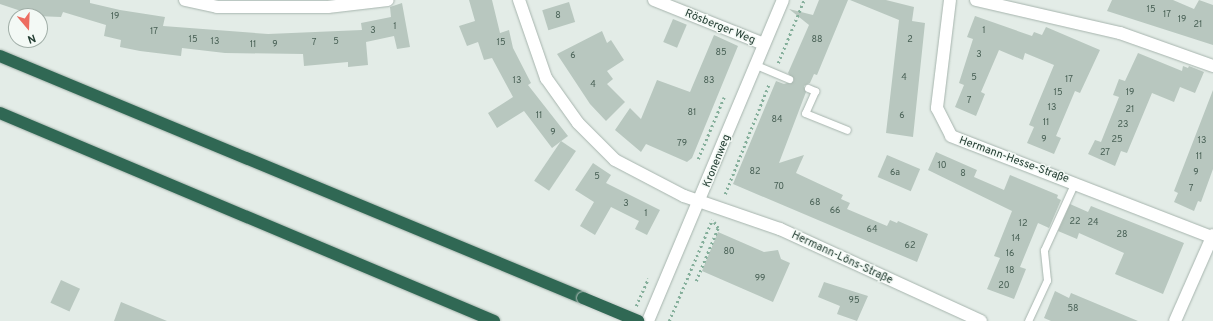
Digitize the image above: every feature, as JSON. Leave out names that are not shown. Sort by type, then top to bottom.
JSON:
[{"type":"highway","points":[[0,56],[638,321]]},
{"type":"highway","points":[[0,114],[494,321]]},
{"type":"street","points":[[185,0],[217,6],[328,8],[388,0]]},
{"type":"street","name":"Hermann-Löns-Straße","points":[[519,0],[546,78],[578,123],[615,160],[700,202],[720,206],[780,229],[981,321]]},
{"type":"street","name":"Rösberger Weg","points":[[654,0],[764,44]]},
{"type":"street","name":"Kronenweg","points":[[648,321],[700,202],[783,0]]},
{"type":"street","name":"Hermann-Hesse-Straße","points":[[950,0],[937,108],[943,126],[951,136],[963,142],[1075,182],[1213,236]]},
{"type":"street","points":[[976,0],[1120,33],[1213,66]]},
{"type":"street","points":[[1175,321],[1213,236]]},
{"type":"lane","points":[[756,65],[789,79]]},
{"type":"lane","points":[[808,88],[815,91],[805,113],[846,130]]},
{"type":"lane","name":"Hermann-Hesse-Straße","points":[[1028,321],[1047,280],[1044,250],[1075,182]]},
{"type":"path","points":[[669,321],[712,220],[720,206],[804,0]]},
{"type":"path","points":[[696,280],[718,228],[712,220]]},
{"type":"building","points":[[0,0],[90,0],[90,3],[120,10],[165,17],[163,26],[268,34],[362,30],[361,23],[391,17],[390,7],[402,3],[410,47],[397,49],[394,36],[366,42],[368,65],[348,67],[348,62],[304,66],[303,54],[225,53],[182,48],[181,56],[120,47],[121,40],[104,36],[106,25],[63,12],[61,17],[48,16],[48,8],[12,8],[0,4]]},
{"type":"building","points":[[469,0],[492,0],[500,33],[509,30],[513,48],[531,83],[528,85],[568,136],[552,148],[524,111],[497,128],[488,113],[513,97],[492,58],[484,60],[478,42],[467,46],[459,26],[475,21]]},
{"type":"building","points":[[819,0],[848,0],[817,75],[814,74],[810,83],[804,86],[806,92],[779,163],[804,155],[796,173],[843,195],[841,199],[850,203],[847,209],[887,226],[890,220],[897,223],[898,221],[928,234],[917,262],[733,184],[776,81],[784,84],[794,81],[788,73],[809,25],[789,9],[813,15]]},
{"type":"building","points":[[850,0],[886,0],[914,7],[912,21],[925,23],[913,137],[886,133],[899,20]]},
{"type":"building","points":[[1112,0],[1173,0],[1194,9],[1199,0],[1213,5],[1213,45],[1107,11]]},
{"type":"building","points":[[569,2],[575,22],[548,30],[542,10]]},
{"type":"building","points":[[975,16],[1032,36],[1034,32],[1042,35],[1046,27],[1100,50],[1080,93],[1075,91],[1056,136],[1061,138],[1054,154],[1027,143],[1034,127],[1029,125],[1054,65],[1025,53],[1023,60],[999,50],[981,92],[985,94],[976,116],[955,107],[964,85],[959,83],[973,39],[967,37]]},
{"type":"building","points":[[673,19],[687,25],[677,48],[663,42]]},
{"type":"building","points":[[602,31],[607,43],[611,40],[624,60],[607,71],[613,79],[607,84],[625,102],[606,121],[590,104],[557,54]]},
{"type":"building","points":[[714,35],[738,46],[692,158],[687,162],[646,144],[641,152],[615,130],[630,108],[641,119],[657,80],[690,92]]},
{"type":"building","points":[[1138,53],[1182,71],[1183,66],[1188,68],[1189,66],[1204,72],[1195,93],[1180,87],[1174,102],[1152,93],[1127,153],[1121,151],[1115,166],[1088,154],[1095,140],[1101,142],[1119,97],[1113,95],[1119,79],[1125,81]]},
{"type":"building","points":[[1213,90],[1213,169],[1201,202],[1198,201],[1194,211],[1174,202],[1178,193],[1174,191]]},
{"type":"building","points":[[561,141],[576,151],[549,191],[534,181]]},
{"type":"building","points":[[936,152],[977,170],[974,177],[1004,190],[1010,175],[1058,195],[1057,198],[1061,200],[1049,228],[1038,223],[1020,267],[1026,269],[1014,299],[987,289],[1000,258],[994,256],[1012,211],[928,170]]},
{"type":"building","points":[[887,155],[920,169],[911,191],[878,177]]},
{"type":"building","points":[[593,163],[611,175],[606,183],[660,210],[647,235],[635,229],[639,221],[611,207],[595,235],[580,226],[594,202],[575,190]]},
{"type":"building","points":[[1070,204],[1088,212],[1091,206],[1184,243],[1163,294],[1115,274],[1124,253],[1079,233],[1077,239],[1058,231]]},
{"type":"building","points":[[718,232],[764,252],[778,250],[781,259],[790,263],[773,302],[702,271]]},
{"type":"building","points":[[61,280],[80,289],[69,312],[50,303]]},
{"type":"building","points":[[824,282],[868,296],[857,321],[837,314],[840,306],[818,297]]},
{"type":"building","points":[[1055,291],[1069,298],[1071,293],[1138,321],[1051,321],[1044,318]]},
{"type":"building","points":[[121,302],[167,321],[114,321]]}]
